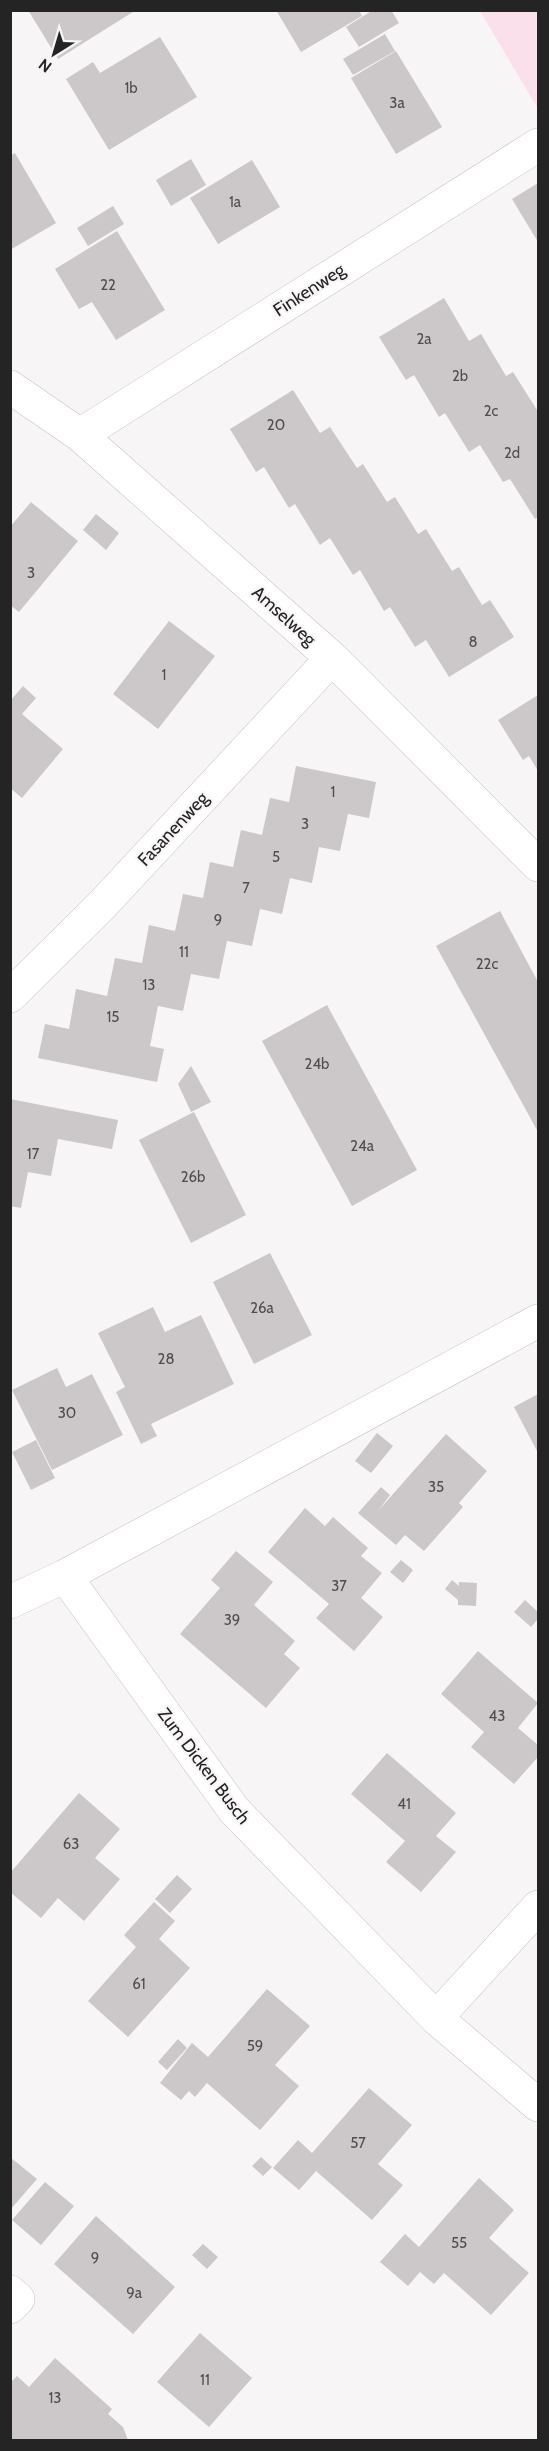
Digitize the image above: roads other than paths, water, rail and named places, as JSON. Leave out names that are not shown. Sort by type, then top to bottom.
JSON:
[{"type":"street","name":"Finkenweg","points":[[80,435],[538,145]]},
{"type":"street","name":"Amselweg","points":[[10,387],[80,435],[332,658],[538,865]]},
{"type":"street","name":"Fasanenweg","points":[[10,996],[101,906],[332,658]]},
{"type":"street","points":[[10,1602],[64,1576],[538,1321]]},
{"type":"street","name":"Zum Dicken Busch","points":[[64,1576],[234,1810],[436,2018],[538,2105]]},
{"type":"street","points":[[436,2018],[538,1906]]},
{"type":"street","points":[[10,2292],[18,2299],[10,2307]]}]
